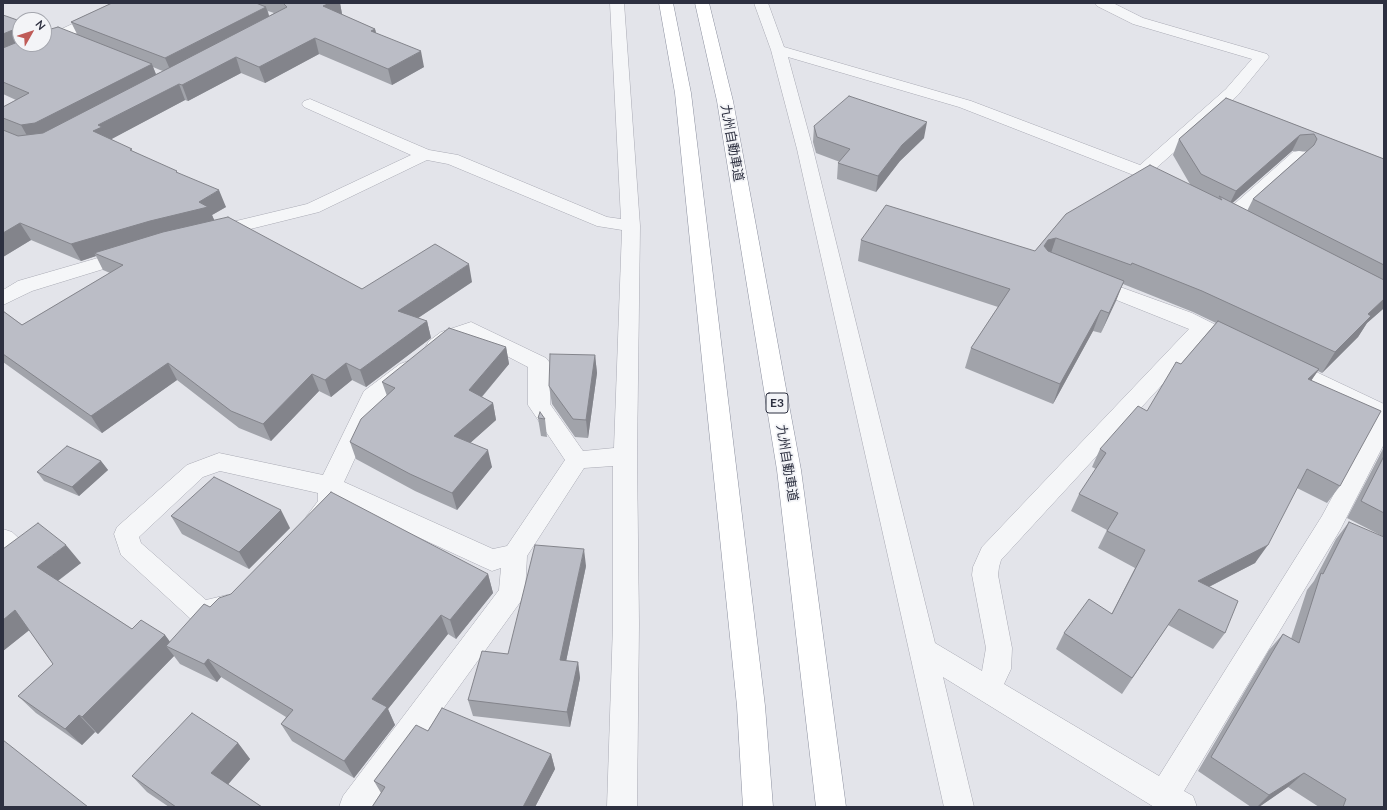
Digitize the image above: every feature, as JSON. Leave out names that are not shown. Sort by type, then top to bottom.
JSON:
[{"type":"highway","points":[[666,3],[683,93],[751,706],[758,807]]},
{"type":"highway","name":"九州自動車道","points":[[702,3],[725,102],[789,470],[832,807]]},
{"type":"street","points":[[52,39],[129,3]]},
{"type":"street","points":[[617,3],[620,73],[631,226],[625,456],[626,624],[622,807]]},
{"type":"street","points":[[761,3],[778,50],[805,149],[924,650],[959,807]]},
{"type":"street","points":[[1102,3],[1138,21],[1262,57],[1232,92],[1142,172]]},
{"type":"street","points":[[778,50],[965,104],[1142,172],[1182,192]]},
{"type":"street","points":[[310,104],[425,155],[452,159],[602,222],[631,226]]},
{"type":"street","points":[[197,236],[313,208],[425,155]]},
{"type":"street","points":[[1229,217],[1299,156]]},
{"type":"street","points":[[3,298],[25,286],[144,250]]},
{"type":"street","points":[[1075,277],[1185,318],[1231,340]]},
{"type":"street","points":[[988,689],[997,669],[999,657],[999,648],[985,575],[986,567],[991,554],[1203,327]]},
{"type":"street","points":[[303,532],[330,504],[330,486],[372,397],[448,337],[471,329],[539,363],[539,405],[577,460]]},
{"type":"street","points":[[1266,357],[1384,413]]},
{"type":"street","points":[[924,650],[1173,801],[1341,529],[1384,422]]},
{"type":"street","points":[[577,460],[625,456]]},
{"type":"street","points":[[354,807],[512,593],[515,554],[577,460]]},
{"type":"street","points":[[244,593],[233,604],[202,613],[130,548],[126,534],[195,471],[219,462],[330,486],[492,560],[515,554]]},
{"type":"building","points":[[112,3],[256,3],[266,7],[165,58],[71,22]]},
{"type":"building","points":[[283,3],[330,3],[323,6],[375,29],[371,31],[421,51],[388,69],[315,38],[259,67],[236,57],[182,85],[179,84],[98,125],[102,127],[93,131],[132,149],[130,150],[177,171],[176,172],[219,190],[199,202],[208,207],[150,221],[71,244],[20,223],[3,233],[3,130],[18,136],[43,133],[287,7]]},
{"type":"building","points":[[3,15],[12,18],[12,30],[3,34]]},
{"type":"building","points":[[58,27],[152,64],[35,123],[21,125],[3,118],[3,107],[29,93],[3,82],[3,48],[12,44],[12,52],[52,52],[52,29]]},
{"type":"building","points":[[849,96],[927,122],[902,145],[878,176],[838,163],[850,149],[817,137],[814,126]]},
{"type":"building","points":[[1226,98],[1384,159],[1384,265],[1253,199],[1314,145],[1317,139],[1314,134],[1300,135],[1236,191],[1201,174],[1179,139]]},
{"type":"building","points":[[1150,165],[1222,200],[1219,196],[1384,280],[1384,299],[1368,314],[1371,316],[1335,352],[1202,291],[1132,263],[1131,265],[1056,238],[1048,240],[1044,246],[1048,251],[1124,281],[1109,313],[1101,310],[1060,384],[971,348],[1010,289],[861,240],[886,205],[1035,251],[1066,214]]},
{"type":"building","points":[[228,217],[362,289],[435,244],[469,264],[398,311],[427,321],[360,370],[346,363],[325,380],[312,374],[263,424],[231,411],[168,363],[91,416],[3,354],[3,311],[22,325],[123,265],[94,253],[163,232]]},
{"type":"building","points":[[1218,321],[1319,369],[1308,379],[1381,411],[1340,486],[1307,469],[1268,545],[1198,581],[1238,601],[1225,633],[1179,609],[1132,678],[1064,633],[1089,599],[1112,614],[1145,550],[1107,531],[1118,513],[1079,494],[1106,453],[1100,449],[1138,406],[1147,411],[1176,362],[1181,364]]},
{"type":"building","points":[[449,328],[506,347],[469,390],[493,403],[454,436],[488,450],[452,493],[410,474],[350,442],[361,419],[395,388],[382,382]]},
{"type":"building","points":[[550,354],[595,355],[586,420],[573,419],[549,386]]},
{"type":"building","points":[[540,412],[545,419],[538,418]]},
{"type":"building","points":[[67,446],[101,461],[72,487],[37,472]]},
{"type":"building","points":[[1384,456],[1384,513],[1361,501]]},
{"type":"building","points":[[214,477],[281,510],[239,552],[171,516]]},
{"type":"building","points":[[331,492],[488,574],[450,620],[441,615],[372,699],[387,707],[344,761],[281,724],[293,710],[208,659],[204,664],[166,646],[204,604],[210,607],[219,598],[231,594]]},
{"type":"building","points":[[1349,522],[1384,537],[1384,807],[1343,807],[1346,799],[1304,773],[1269,795],[1211,757],[1283,634],[1299,643],[1321,573],[1323,574]]},
{"type":"building","points":[[38,523],[66,545],[37,567],[132,629],[141,620],[165,635],[82,717],[79,715],[65,729],[18,696],[53,664],[15,610],[3,620],[3,549]]},
{"type":"building","points":[[535,545],[584,549],[560,660],[578,662],[567,712],[468,700],[482,651],[508,654]]},
{"type":"building","points":[[442,708],[551,754],[523,807],[372,807],[385,787],[374,781],[416,725],[428,731]]},
{"type":"building","points":[[192,713],[238,743],[211,773],[262,807],[176,807],[132,776]]},
{"type":"building","points":[[3,740],[88,807],[3,807]]}]
